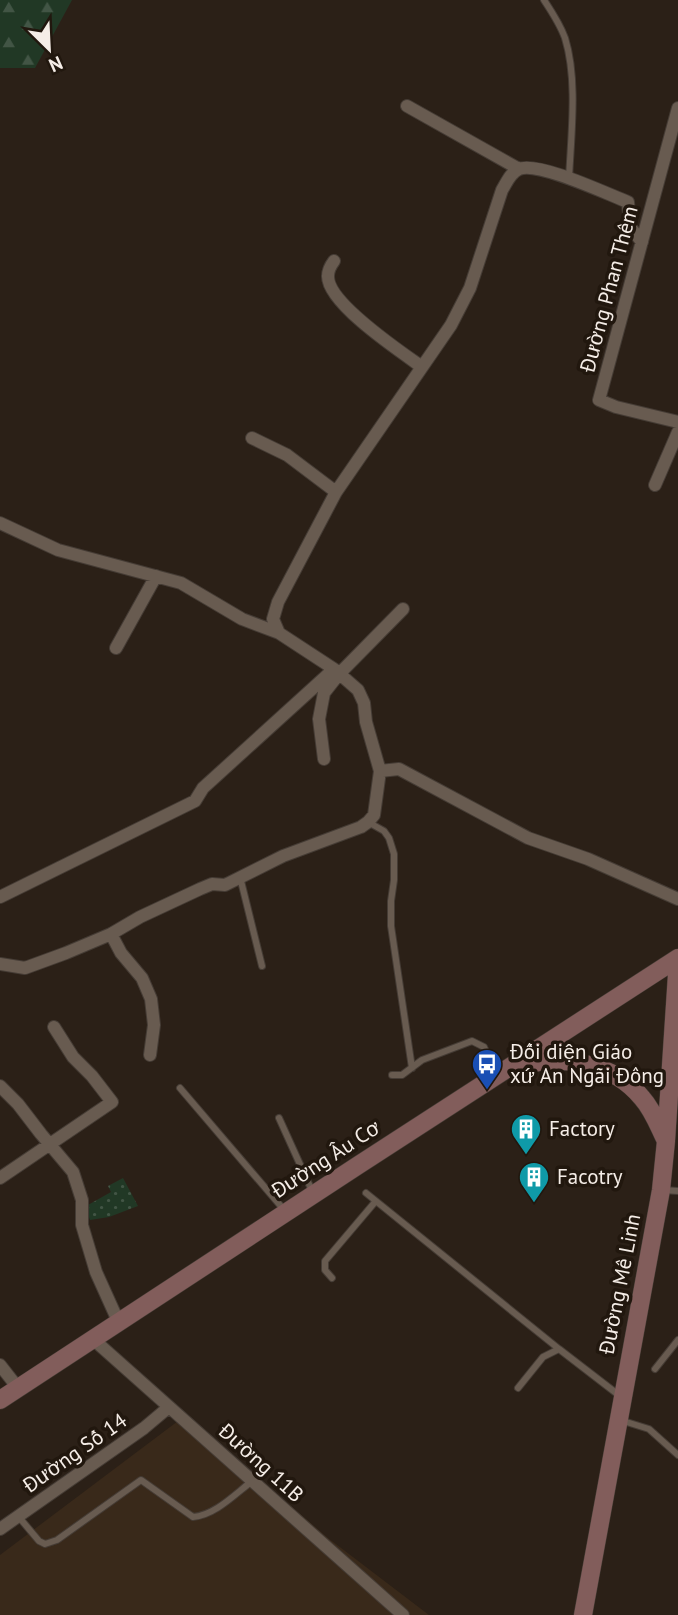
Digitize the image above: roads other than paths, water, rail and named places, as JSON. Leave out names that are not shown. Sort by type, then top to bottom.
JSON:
[{"type":"main road","name":"Đường Âu Cơ","points":[[0,1400],[678,959]]},
{"type":"main road","name":"Đường Mê Linh","points":[[583,1615],[622,1397],[670,1191],[666,1141],[678,959]]},
{"type":"main road","points":[[500,1074],[537,1061],[561,1060],[586,1064],[609,1072],[631,1086],[642,1097],[666,1141]]},
{"type":"street","points":[[407,106],[519,169]]},
{"type":"street","name":"Đường Phan Thêm","points":[[677,114],[599,401],[678,422]]},
{"type":"street","points":[[279,632],[273,619],[278,602],[336,492],[452,325],[470,288],[502,190],[510,175],[529,167],[569,178],[628,202],[651,208]]},
{"type":"street","points":[[628,202],[630,228],[642,242]]},
{"type":"street","points":[[334,261],[328,276],[336,295],[360,321],[422,367]]},
{"type":"street","points":[[655,485],[678,432]]},
{"type":"street","points":[[253,438],[287,455],[336,492]]},
{"type":"street","points":[[0,523],[58,550],[181,583],[242,620],[279,632],[337,671],[358,690],[364,703],[366,722],[380,771],[374,815],[360,827],[283,856],[225,885],[212,884],[200,889],[111,934],[25,968],[0,964]]},
{"type":"street","points":[[117,649],[156,576]]},
{"type":"street","points":[[0,897],[195,802],[203,788],[337,671],[403,609]]},
{"type":"street","points":[[324,759],[319,719],[324,694],[337,671]]},
{"type":"street","points":[[380,771],[399,769],[528,838],[588,859],[678,899]]},
{"type":"street","points":[[111,934],[121,953],[142,978],[151,999],[154,1025],[150,1055]]},
{"type":"street","points":[[0,1178],[112,1102],[73,1057],[54,1027]]},
{"type":"street","points":[[0,1086],[73,1172],[82,1200],[82,1225],[96,1272],[119,1323]]},
{"type":"street","name":"Đường 11B","points":[[94,1340],[403,1615]]},
{"type":"street","points":[[0,1365],[18,1388]]},
{"type":"street","name":"Đường Số 14","points":[[0,1529],[144,1428],[169,1407]]},
{"type":"lane","points":[[544,0],[560,27],[571,65],[569,178]]},
{"type":"lane","points":[[369,822],[384,831],[394,854],[391,926],[412,1068]]},
{"type":"lane","points":[[240,877],[262,966]]},
{"type":"lane","points":[[392,1074],[402,1075],[422,1060],[472,1041],[484,1047],[500,1074]]},
{"type":"lane","points":[[180,1088],[286,1213]]},
{"type":"lane","points":[[279,1118],[313,1195]]},
{"type":"lane","points":[[366,1193],[622,1397]]},
{"type":"lane","points":[[332,1278],[326,1270],[326,1261],[375,1202]]},
{"type":"lane","points":[[655,1369],[678,1340]]},
{"type":"lane","points":[[518,1388],[544,1357],[559,1349]]},
{"type":"lane","points":[[618,1419],[649,1429],[678,1455]]},
{"type":"lane","points":[[18,1517],[39,1541],[45,1544],[57,1540],[141,1480],[193,1517],[212,1511],[251,1482]]},
{"type":"place","name":"Đối diện Giáo xứ An Ngãi Đông","points":[[487,1091]]},
{"type":"place","name":"Factory","points":[[526,1156]]},
{"type":"place","name":"Facotry","points":[[534,1204]]}]
